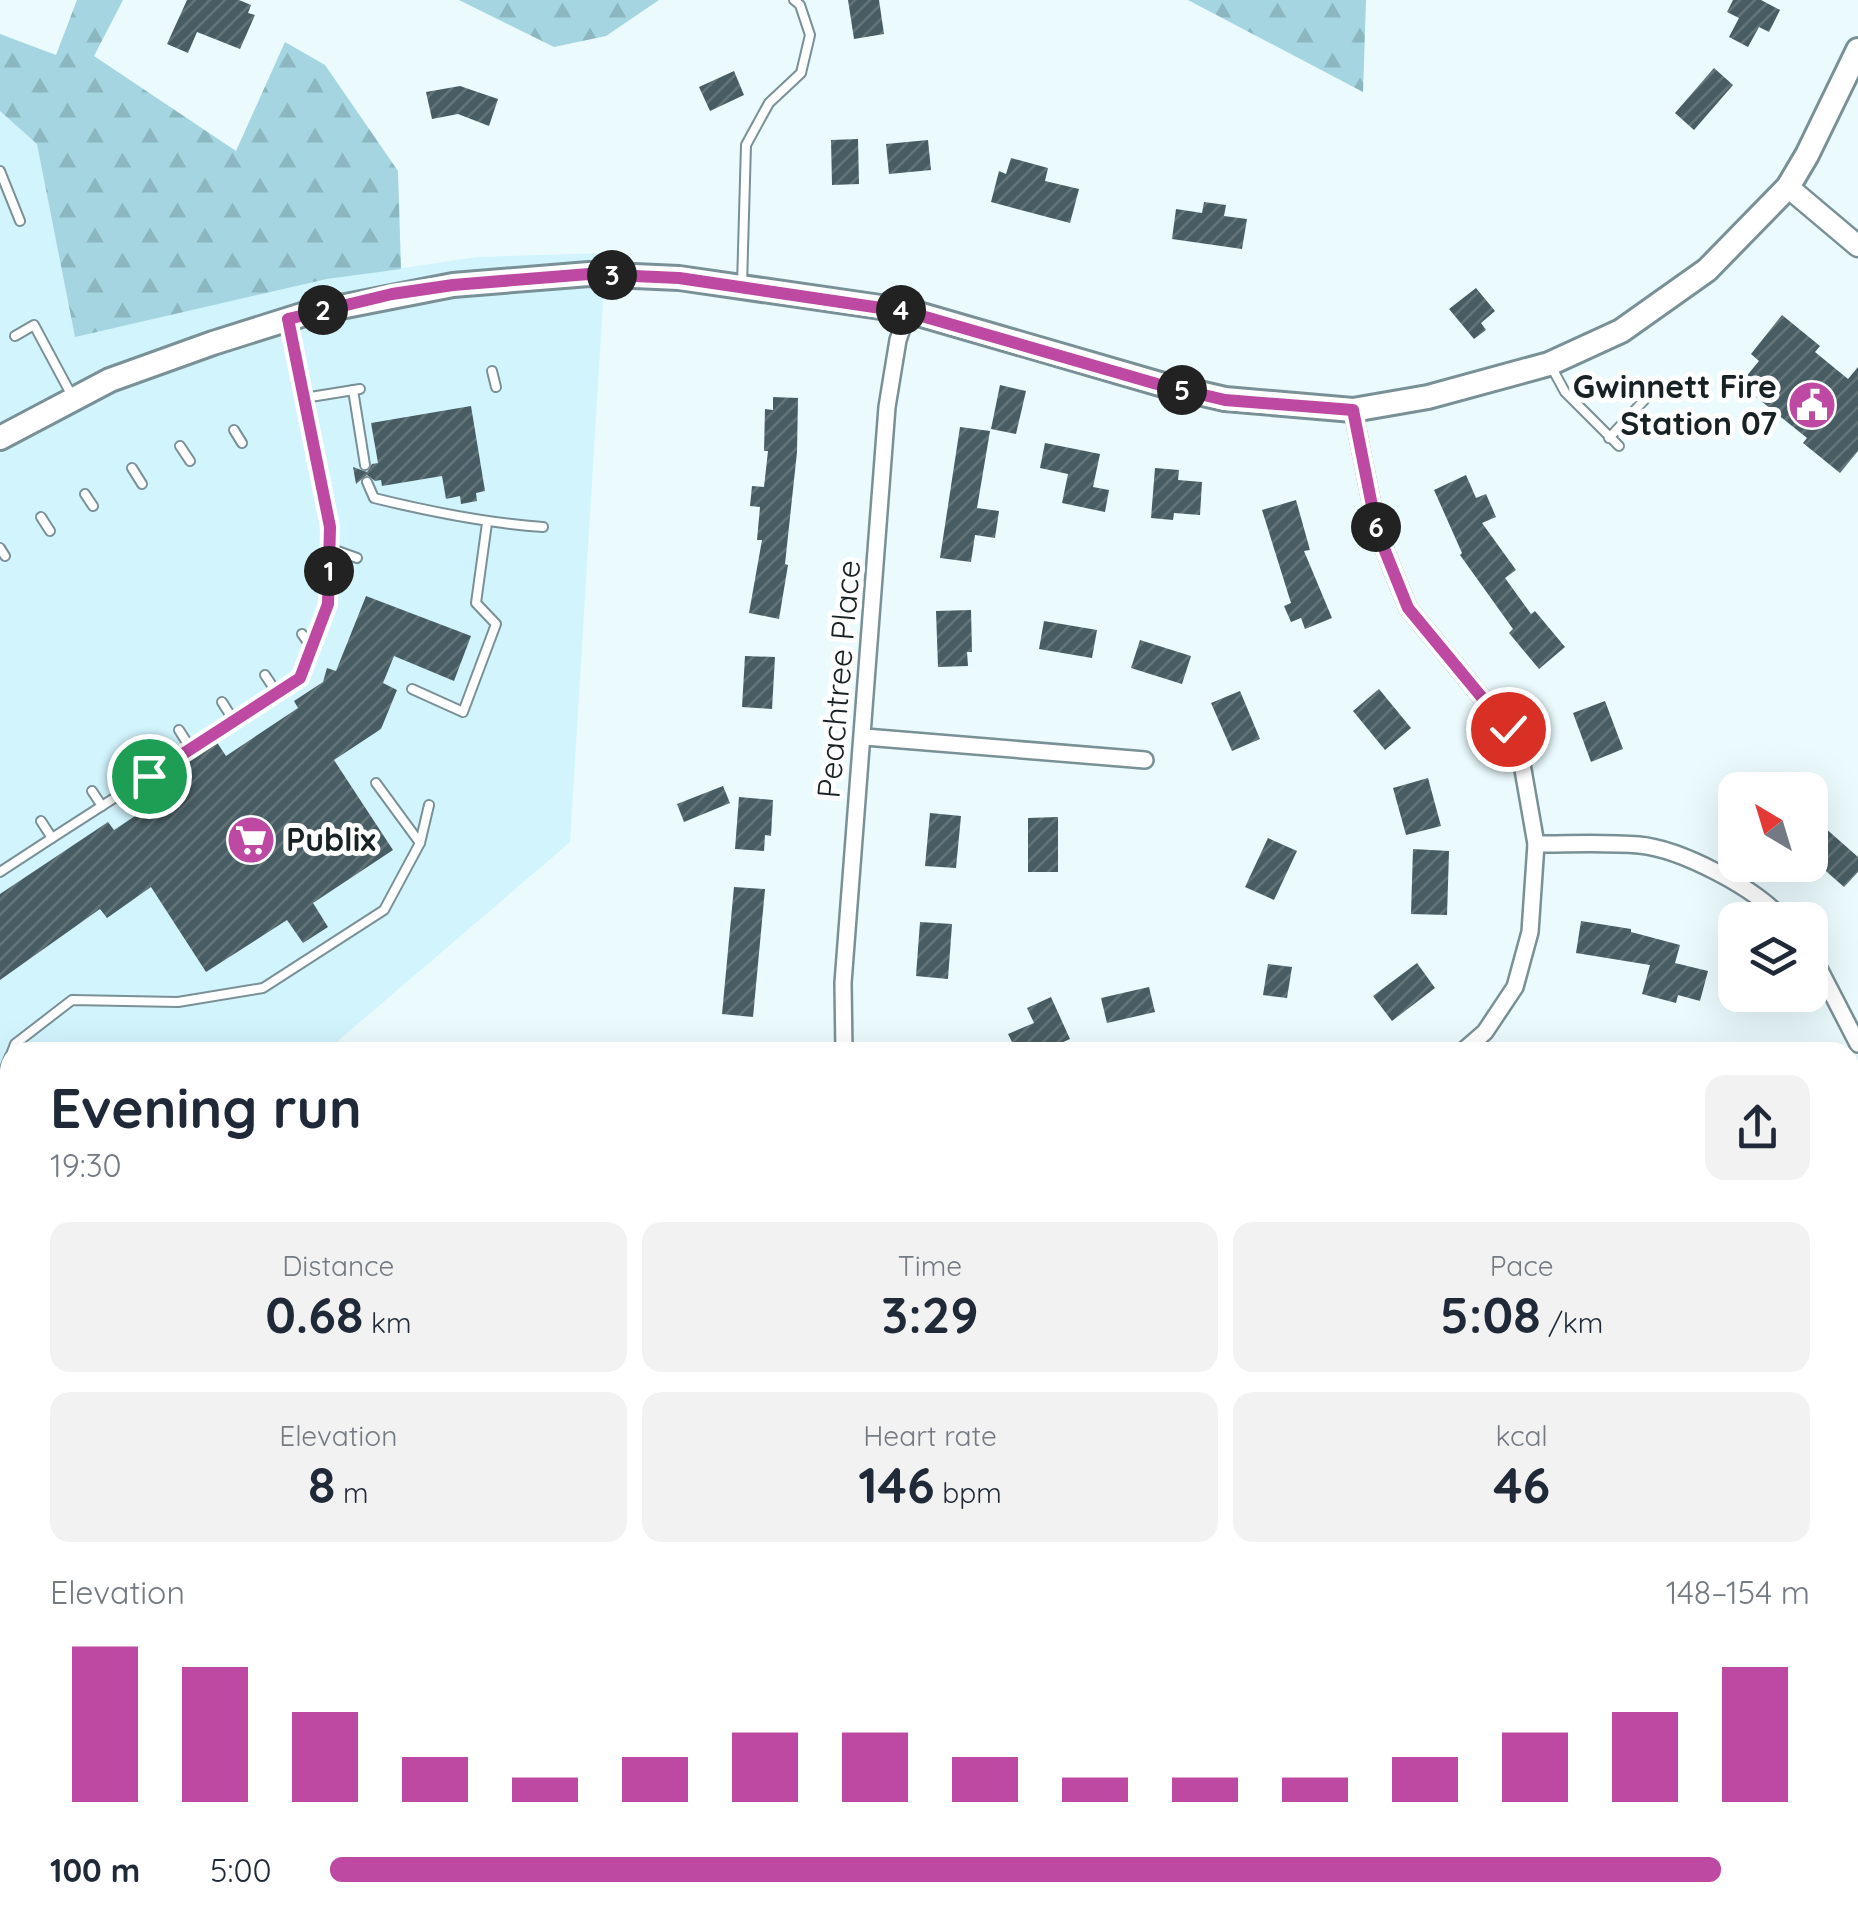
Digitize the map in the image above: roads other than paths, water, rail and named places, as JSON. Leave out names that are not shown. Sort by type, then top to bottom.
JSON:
[{"type":"main road","points":[[0,438],[126,374],[288,319],[392,294],[589,274],[679,278],[908,312],[1225,400],[1353,410],[1428,397],[1549,364],[1621,331],[1707,270],[1788,187],[1858,50]]},
{"type":"street","points":[[1788,187],[1858,246]]},
{"type":"street","name":"Peachtree Place","points":[[844,1042],[845,964],[887,407],[898,340],[908,312]]},
{"type":"street","points":[[1353,410],[1377,531],[1408,608],[1508,729],[1522,764],[1536,844],[1530,932],[1515,987],[1485,1032],[1474,1042]]},
{"type":"street","points":[[864,736],[1145,760]]},
{"type":"street","points":[[1536,844],[1643,845],[1706,866],[1767,902]]},
{"type":"street","points":[[1828,986],[1857,1042]]},
{"type":"lane","points":[[742,286],[746,146],[769,103],[802,73],[810,35],[800,5],[794,0]]},
{"type":"lane","points":[[0,171],[20,220]]},
{"type":"lane","points":[[1,869],[300,678],[328,604],[330,527],[288,319]]},
{"type":"lane","points":[[16,336],[34,326],[74,398]]},
{"type":"lane","points":[[1549,364],[1566,392],[1618,446]]},
{"type":"lane","points":[[492,371],[496,387]]},
{"type":"lane","points":[[1610,438],[1648,396],[1672,388],[1680,390]]},
{"type":"lane","points":[[304,398],[356,390],[365,465]]},
{"type":"lane","points":[[234,430],[242,443]]},
{"type":"lane","points":[[180,446],[190,461]]},
{"type":"lane","points":[[132,468],[142,484]]},
{"type":"lane","points":[[367,482],[374,498],[488,523],[544,527]]},
{"type":"lane","points":[[85,494],[93,506]]},
{"type":"lane","points":[[503,524],[504,510]]},
{"type":"lane","points":[[41,518],[50,531]]},
{"type":"lane","points":[[412,689],[463,712],[496,624],[476,604],[488,523]]},
{"type":"lane","points":[[330,548],[357,558]]},
{"type":"lane","points":[[319,565],[328,580]]},
{"type":"lane","points":[[302,634],[312,648]]},
{"type":"lane","points":[[265,675],[277,694]]},
{"type":"lane","points":[[222,702],[234,721]]},
{"type":"lane","points":[[179,730],[191,749]]},
{"type":"lane","points":[[137,758],[149,776]]},
{"type":"lane","points":[[376,783],[420,843]]},
{"type":"lane","points":[[92,791],[102,806]]},
{"type":"lane","points":[[18,1042],[72,1000],[178,1002],[263,988],[384,910],[420,843],[429,805]]},
{"type":"lane","points":[[41,821],[52,838]]},
{"type":"place","name":"Gwinnett Fire Station 07","points":[[1812,405]]},
{"type":"place","name":"Publix","points":[[251,840]]}]
